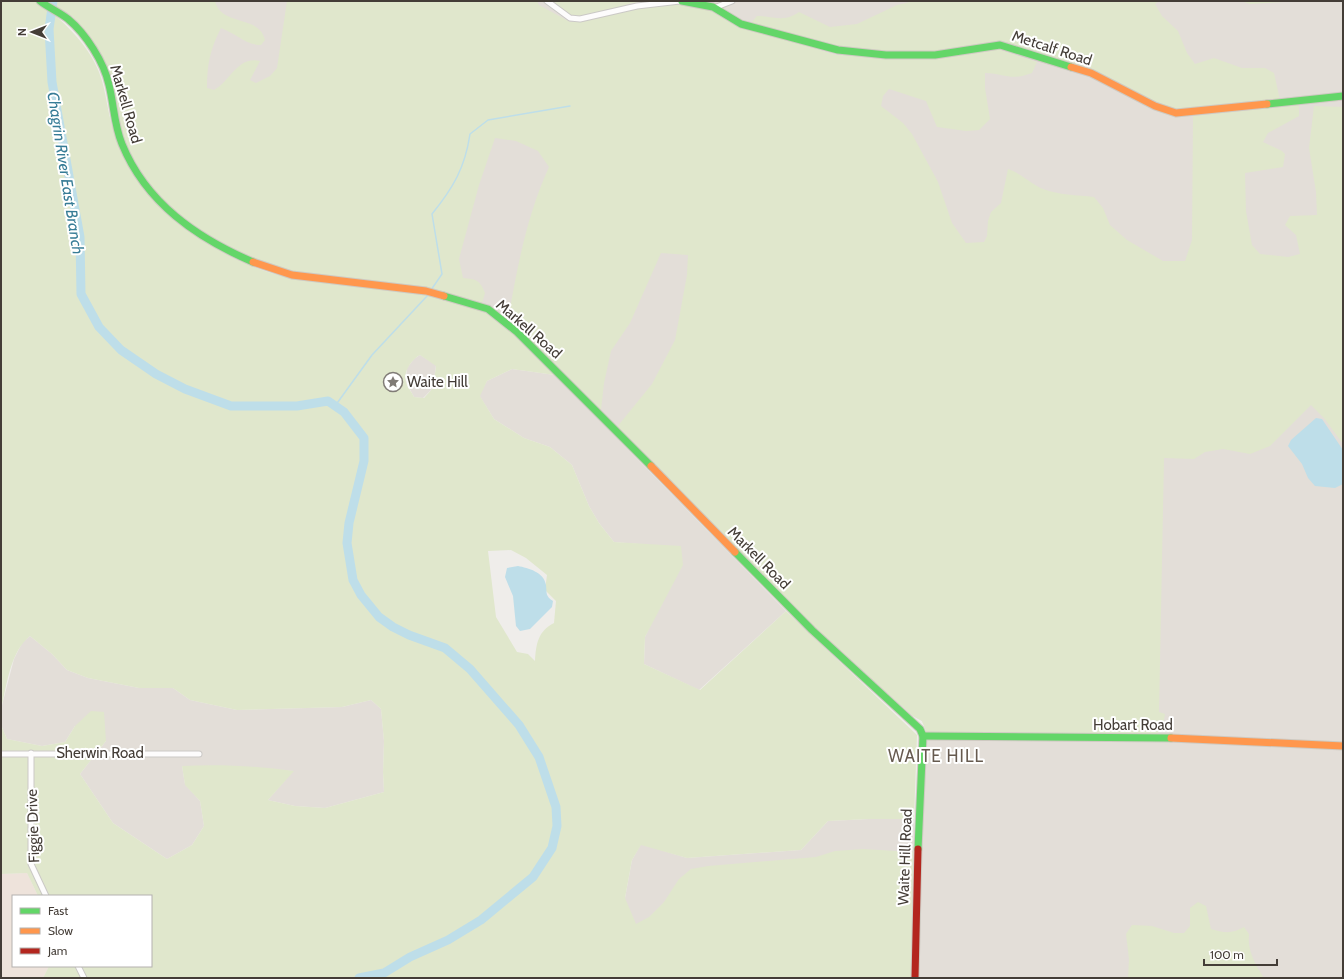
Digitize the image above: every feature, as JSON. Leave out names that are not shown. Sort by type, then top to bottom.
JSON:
[{"type":"street","name":"Metcalf Road","points":[[547,1],[570,18],[580,19],[637,6],[681,1],[714,8],[741,24],[838,50],[886,55],[935,55],[1000,45],[1091,73],[1155,106],[1176,113],[1343,96]]},
{"type":"street","points":[[714,8],[732,1]]},
{"type":"street","name":"Markell Road","points":[[41,2],[71,22],[104,68],[109,83],[113,114],[121,143],[132,166],[157,201],[176,218],[212,242],[256,265],[272,271],[292,275],[426,291],[488,309],[517,332],[812,630],[916,725],[920,729],[923,736]]},
{"type":"street","name":"Hobart Road","points":[[923,736],[1200,738],[1343,746]]},
{"type":"street","name":"Waite Hill Road","points":[[915,978],[918,847],[923,736]]},
{"type":"street","name":"Figgie Drive","points":[[31,753],[31,864],[46,895]]},
{"type":"street","name":"Sherwin Road","points":[[1,754],[199,754]]},
{"type":"street","points":[[78,967],[84,978]]},
{"type":"shaded area","points":[[48,1],[1343,1],[1343,744],[1286,739],[927,733],[922,721],[913,716],[798,613],[601,410],[508,320],[489,305],[425,287],[293,271],[261,263],[196,229],[165,204],[113,91],[106,63],[73,17]]},
{"type":"shaded area","points":[[420,355],[436,365],[433,388],[423,398],[414,397],[406,382],[407,368],[414,359]]},
{"type":"shaded area","points":[[512,369],[555,375],[786,611],[699,690],[644,664],[645,637],[653,620],[638,544],[614,542],[599,523],[589,506],[572,465],[550,447],[524,438],[494,419],[479,395],[487,381]]},
{"type":"shaded area","points":[[30,636],[52,654],[67,670],[88,678],[139,688],[173,688],[190,700],[237,710],[342,707],[371,700],[381,709],[384,741],[384,792],[325,808],[295,806],[268,800],[293,771],[182,766],[185,784],[200,801],[204,826],[192,845],[167,859],[113,823],[80,774],[106,741],[75,726],[65,742],[42,746],[7,739],[1,725],[1,709],[14,659],[22,643]]},
{"type":"shaded area","points":[[925,740],[1159,741],[1343,749],[1343,978],[918,978]]},
{"type":"shaded area","points":[[914,819],[912,978],[555,978],[625,898],[632,860],[641,844],[687,858],[801,850],[828,821]]},
{"type":"shaded area","points":[[27,873],[38,895],[12,895],[12,967],[48,967],[43,978],[1,978],[1,874]]},
{"type":"green space","points":[[1,1],[39,1],[74,33],[94,61],[104,87],[112,127],[123,152],[138,178],[157,205],[189,230],[230,256],[259,269],[275,274],[291,278],[425,293],[487,312],[516,335],[555,375],[512,369],[487,381],[480,396],[494,419],[524,438],[550,447],[572,465],[589,506],[599,523],[614,542],[681,546],[683,565],[645,637],[644,664],[700,690],[786,611],[917,735],[914,819],[828,821],[801,850],[687,858],[641,845],[632,860],[625,898],[636,924],[649,917],[664,902],[679,879],[691,869],[708,866],[816,857],[835,851],[863,849],[913,852],[912,978],[43,978],[48,967],[152,967],[152,895],[38,895],[27,873],[1,874],[1,725],[7,739],[42,746],[65,742],[75,726],[91,711],[104,712],[106,741],[80,774],[113,823],[167,859],[192,845],[204,826],[200,801],[185,785],[182,766],[238,766],[294,771],[268,800],[295,806],[325,808],[384,792],[384,741],[381,709],[371,700],[342,707],[237,710],[190,700],[173,688],[139,688],[88,678],[67,670],[52,654],[30,636],[18,651],[10,670],[1,709]],"holes":[[[420,355],[436,366],[433,388],[424,398],[414,397],[407,386],[405,378],[408,367]],[[511,550],[526,558],[547,575],[545,590],[556,601],[554,623],[541,634],[537,644],[535,661],[528,654],[517,652],[496,617],[488,551]]]},
{"type":"green space","points":[[48,1],[215,1],[219,9],[224,14],[256,27],[261,32],[265,40],[261,45],[250,43],[221,28],[214,43],[208,72],[207,88],[214,90],[245,62],[252,60],[260,61],[250,80],[256,83],[270,76],[277,68],[287,1],[537,1],[539,5],[570,22],[581,22],[637,8],[681,3],[713,10],[778,36],[835,55],[912,58],[998,49],[1037,62],[1032,73],[1018,77],[985,73],[985,88],[990,119],[979,130],[966,131],[937,127],[926,101],[889,89],[883,96],[881,106],[903,123],[912,134],[938,182],[952,223],[966,243],[984,242],[987,236],[988,221],[991,212],[1001,203],[1008,169],[1039,187],[1049,191],[1062,194],[1094,197],[1103,208],[1110,225],[1127,240],[1163,261],[1185,261],[1192,240],[1193,116],[1299,105],[1299,116],[1268,133],[1263,142],[1285,154],[1283,167],[1245,173],[1246,211],[1252,245],[1260,254],[1288,257],[1300,254],[1296,235],[1285,225],[1290,216],[1317,215],[1316,192],[1309,148],[1314,106],[1343,107],[1343,444],[1324,418],[1311,405],[1270,446],[1250,454],[1223,449],[1205,452],[1194,459],[1164,458],[1159,712],[1165,714],[1160,731],[1154,735],[927,733],[922,721],[913,716],[798,613],[617,427],[652,384],[675,340],[687,275],[688,255],[661,253],[630,323],[611,351],[604,383],[601,410],[508,320],[519,261],[529,223],[541,185],[549,167],[538,151],[516,141],[495,138],[479,185],[459,259],[463,278],[477,281],[483,289],[485,293],[482,303],[425,287],[293,271],[261,263],[196,229],[165,204],[147,182],[128,149],[115,114],[113,91],[106,63],[73,17]]},
{"type":"green space","points":[[552,1],[661,1],[636,2],[602,13],[579,17],[566,13]]},
{"type":"green space","points":[[914,1],[1159,1],[1155,4],[1162,16],[1178,31],[1187,53],[1195,64],[1214,58],[1242,68],[1265,68],[1274,73],[1280,100],[1176,110],[1157,104],[1091,69],[1003,42],[934,52],[884,52],[826,44],[751,23],[757,16],[783,18],[799,12],[830,27],[857,24],[897,5]]},
{"type":"green space","points":[[1241,1],[1301,1],[1250,4]]},
{"type":"green space","points":[[1198,902],[1206,906],[1211,929],[1228,932],[1236,931],[1244,927],[1249,934],[1249,946],[1252,957],[1264,978],[1128,978],[1129,959],[1126,934],[1132,925],[1152,926],[1174,933],[1184,933],[1190,926],[1190,908]]},
{"type":"water","points":[[1316,418],[1322,419],[1343,450],[1343,484],[1335,488],[1315,486],[1308,478],[1302,464],[1288,446],[1291,440]]},
{"type":"water","points":[[518,566],[535,571],[542,577],[545,581],[548,596],[553,601],[552,607],[530,629],[520,631],[516,626],[513,596],[505,577],[507,568]]},
{"type":"waterway","name":"Chagrin River East Branch","points":[[53,1],[49,29],[52,82],[80,237],[81,294],[99,327],[121,350],[156,374],[185,389],[231,406],[297,406],[328,401],[344,412],[364,438],[364,461],[349,523],[347,543],[353,580],[361,595],[379,617],[393,627],[409,635],[445,648],[470,669],[519,725],[539,757],[556,807],[557,826],[552,848],[533,877],[481,920],[448,940],[410,957],[384,973],[359,978]]},
{"type":"waterway","points":[[431,290],[442,274],[432,214],[457,177],[465,157],[470,134],[488,120],[570,106]]},
{"type":"waterway","points":[[335,406],[372,355],[428,295]]},
{"type":"traffic: fast","points":[[40,1],[75,25],[88,40],[99,58],[107,76],[119,137],[132,165],[145,184],[159,201],[193,230],[212,242],[253,262]]},
{"type":"traffic: fast","points":[[682,1],[713,7],[741,24],[838,50],[886,55],[935,55],[1000,45],[1071,67]]},
{"type":"traffic: fast","points":[[1267,104],[1343,96]]},
{"type":"traffic: fast","points":[[444,296],[488,309],[517,332],[651,466]]},
{"type":"traffic: fast","points":[[735,552],[812,630],[920,729],[923,736],[918,849]]},
{"type":"traffic: fast","points":[[923,736],[1171,738]]},
{"type":"traffic: slow","points":[[1071,67],[1091,73],[1155,106],[1176,113],[1267,104]]},
{"type":"traffic: slow","points":[[253,262],[292,275],[426,291],[444,296]]},
{"type":"traffic: slow","points":[[651,466],[735,552]]},
{"type":"traffic: slow","points":[[1171,738],[1343,746]]},
{"type":"traffic: jam","points":[[915,978],[918,849]]},
{"type":"place","name":"Waite Hill","points":[[393,382]]},
{"type":"district","name":"WAITE HILL","points":[[936,756]]}]
